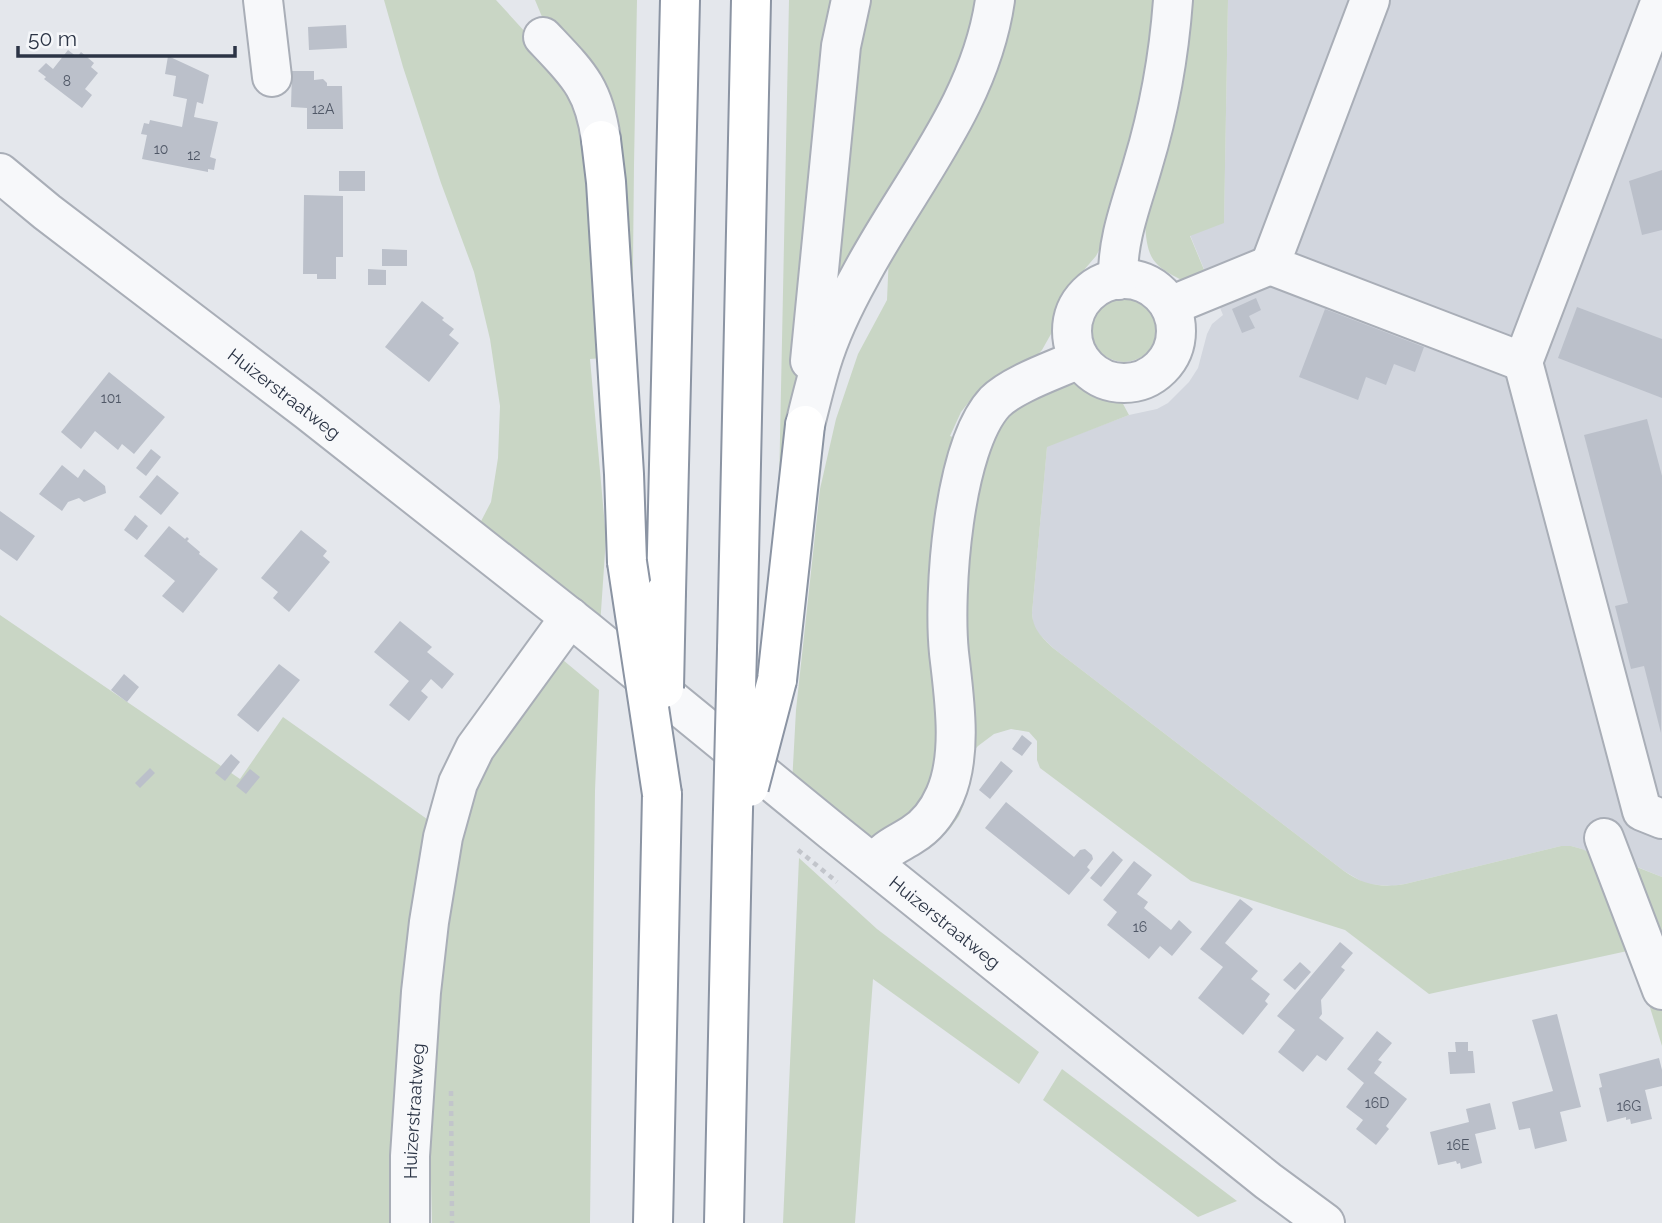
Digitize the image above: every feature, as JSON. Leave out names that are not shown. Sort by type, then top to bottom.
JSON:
[{"type":"highway","points":[[653,1223],[680,0]]},
{"type":"highway","points":[[724,1223],[751,0]]},
{"type":"highway","points":[[601,141],[606,181],[627,562],[662,794]]},
{"type":"highway","points":[[732,850],[777,680],[805,425]]},
{"type":"street","points":[[263,0],[272,77]]},
{"type":"street","points":[[805,425],[841,46],[851,0]]},
{"type":"street","points":[[805,425],[822,361],[855,286],[961,107],[986,44],[995,0]]},
{"type":"street","points":[[1118,280],[1118,256],[1123,228],[1160,96],[1173,0]]},
{"type":"street","points":[[1270,265],[1370,0]]},
{"type":"street","points":[[1661,0],[1523,362],[1642,811],[1662,819]]},
{"type":"street","points":[[543,37],[585,86],[594,107],[601,141]]},
{"type":"street","name":"Huizerstraatweg","points":[[0,173],[570,617],[1268,1181],[1325,1223]]},
{"type":"street","points":[[1170,306],[1270,265],[1523,362]]},
{"type":"street","points":[[1127,278],[1144,282],[1159,292],[1170,306],[1176,322],[1174,347],[1161,369],[1147,379],[1131,384],[1114,383],[1098,377],[1084,367],[1075,352],[1071,335],[1073,317],[1080,301],[1093,288],[1109,281],[1127,278]]},
{"type":"street","points":[[875,865],[885,853],[925,826],[946,795],[951,777],[956,727],[946,619],[950,558],[962,475],[974,436],[985,414],[997,400],[1017,387],[1079,359]]},
{"type":"street","name":"Huizerstraatweg","points":[[411,1223],[410,1156],[421,992],[443,836],[458,783],[475,748],[570,617]]},
{"type":"street","points":[[1604,838],[1662,990]]},
{"type":"path","points":[[451,1086],[452,1223]]},
{"type":"shaded area","points":[[1228,0],[1662,0],[1662,877],[1625,862],[1606,870],[1582,849],[1561,846],[1405,884],[1366,884],[1344,871],[1053,648],[1036,631],[1032,613],[1047,446],[1168,403],[1189,382],[1198,368],[1207,334],[1212,324],[1223,315],[1190,235],[1224,222]]},
{"type":"green space","points":[[384,0],[496,0],[559,69],[582,107],[603,358],[590,359],[606,538],[600,626],[478,527],[491,502],[498,458],[500,406],[490,339],[474,272],[441,183]]},
{"type":"green space","points":[[535,0],[637,0],[632,361],[616,194]]},
{"type":"green space","points":[[789,0],[839,0],[786,517],[778,535]]},
{"type":"green space","points":[[860,0],[985,0],[958,85],[837,285]]},
{"type":"green space","points":[[1008,0],[1157,0],[1151,79],[1106,237],[1096,256],[1056,307],[1051,334],[1042,350],[1030,363],[1001,372],[979,389],[961,412],[950,436],[982,448],[995,423],[1066,378],[1122,402],[1129,415],[1047,447],[1032,613],[1039,633],[1053,648],[1358,880],[1388,886],[1405,884],[1561,846],[1582,849],[1662,877],[1662,1046],[1632,950],[1429,994],[1345,930],[1191,881],[1040,768],[1037,741],[1029,732],[1011,729],[994,734],[978,746],[968,757],[964,804],[959,816],[949,830],[900,864],[792,784],[796,710],[820,489],[836,419],[858,354],[887,300],[889,254]]},
{"type":"green space","points":[[1185,0],[1228,0],[1224,223],[1190,236],[1207,277],[1186,282],[1166,271],[1154,260],[1148,246],[1145,223]]},
{"type":"green space","points":[[1118,298],[1130,298],[1147,307],[1154,318],[1154,342],[1147,353],[1130,362],[1118,362],[1106,357],[1097,348],[1092,336],[1092,324],[1097,312],[1106,303]]},
{"type":"green space","points":[[0,615],[240,779],[283,717],[434,824],[403,1223],[0,1223]]},
{"type":"green space","points":[[557,655],[599,690],[595,791],[590,1223],[432,1223],[430,1139],[435,987],[471,789]]},
{"type":"green space","points":[[799,858],[877,929],[1039,1052],[1019,1084],[873,979],[855,1223],[783,1223]]},
{"type":"green space","points":[[1062,1069],[1237,1201],[1198,1217],[1043,1100]]},
{"type":"building","points":[[346,25],[347,48],[309,50],[308,27]]},
{"type":"building","points":[[68,50],[77,57],[81,52],[94,63],[91,67],[98,73],[85,89],[92,95],[82,108],[44,79],[46,77],[38,71],[46,63],[53,69]]},
{"type":"building","points":[[168,56],[209,75],[203,104],[197,102],[194,117],[218,122],[210,157],[216,159],[214,170],[208,169],[208,172],[142,159],[147,135],[141,134],[144,123],[149,124],[150,120],[182,127],[187,99],[173,96],[176,76],[165,74]]},
{"type":"building","points":[[292,71],[314,71],[314,80],[323,79],[327,86],[342,86],[343,129],[307,129],[307,108],[291,107]]},
{"type":"building","points":[[1662,170],[1662,230],[1642,235],[1629,181]]},
{"type":"building","points":[[339,171],[365,171],[365,191],[339,191]]},
{"type":"building","points":[[304,195],[343,196],[343,257],[336,257],[336,279],[317,279],[317,274],[303,274]]},
{"type":"building","points":[[382,249],[407,250],[407,266],[382,266]]},
{"type":"building","points":[[368,269],[386,270],[386,285],[368,285]]},
{"type":"building","points":[[1256,298],[1261,310],[1249,316],[1255,328],[1242,333],[1232,309]]},
{"type":"building","points":[[422,301],[454,329],[449,335],[459,343],[429,382],[385,347]]},
{"type":"building","points":[[1577,307],[1662,339],[1662,398],[1558,358]]},
{"type":"building","points":[[1325,309],[1424,347],[1415,372],[1394,364],[1386,385],[1366,377],[1358,400],[1299,377]]},
{"type":"building","points":[[109,372],[165,417],[134,454],[122,444],[118,450],[95,431],[81,449],[61,432]]},
{"type":"building","points":[[1647,419],[1662,476],[1661,733],[1644,666],[1631,669],[1615,606],[1628,603],[1584,435]]},
{"type":"building","points":[[151,449],[161,457],[146,476],[136,468]]},
{"type":"building","points":[[62,465],[78,478],[84,469],[105,486],[106,493],[84,502],[79,498],[68,502],[62,511],[39,494]]},
{"type":"building","points":[[157,475],[179,493],[161,515],[139,497]]},
{"type":"building","points":[[0,511],[35,536],[17,561],[0,549]]},
{"type":"building","points":[[135,515],[148,526],[137,540],[124,530]]},
{"type":"building","points":[[169,526],[185,539],[187,537],[187,541],[199,554],[218,569],[183,613],[162,596],[175,581],[144,556]]},
{"type":"building","points":[[301,530],[327,551],[323,556],[330,562],[289,612],[273,598],[278,592],[261,578]]},
{"type":"building","points":[[400,621],[432,647],[427,652],[454,674],[442,689],[431,679],[421,691],[428,697],[409,721],[389,705],[409,681],[374,652]]},
{"type":"building","points":[[279,664],[300,680],[258,732],[237,715]]},
{"type":"building","points":[[124,674],[139,687],[127,702],[111,690]]},
{"type":"building","points":[[1022,735],[1032,743],[1022,756],[1012,749]]},
{"type":"building","points":[[231,754],[240,762],[225,781],[215,773]]},
{"type":"building","points":[[1001,761],[1013,771],[990,799],[979,790]]},
{"type":"building","points":[[150,768],[155,773],[140,788],[135,783]]},
{"type":"building","points":[[250,769],[260,777],[246,794],[236,786]]},
{"type":"building","points":[[1006,802],[1074,857],[1080,850],[1085,849],[1092,855],[1093,859],[1087,867],[1090,870],[1069,895],[985,828]]},
{"type":"building","points":[[1113,851],[1123,860],[1101,887],[1090,878]]},
{"type":"building","points":[[1134,861],[1152,875],[1137,894],[1148,902],[1144,908],[1171,930],[1179,920],[1192,932],[1172,956],[1160,946],[1149,959],[1107,925],[1117,912],[1103,900]]},
{"type":"building","points":[[1240,899],[1253,909],[1225,943],[1258,971],[1251,979],[1270,994],[1265,1001],[1268,1004],[1243,1035],[1198,998],[1223,967],[1200,949]]},
{"type":"building","points":[[1340,942],[1353,953],[1341,967],[1345,970],[1321,1000],[1322,1014],[1319,1018],[1344,1038],[1326,1061],[1317,1055],[1303,1072],[1278,1052],[1295,1030],[1277,1016]]},
{"type":"building","points":[[1300,962],[1311,972],[1295,990],[1283,980]]},
{"type":"building","points":[[1557,1014],[1581,1107],[1560,1112],[1567,1141],[1535,1149],[1530,1128],[1519,1130],[1512,1102],[1553,1091],[1532,1020]]},
{"type":"building","points":[[1377,1031],[1392,1043],[1378,1060],[1382,1062],[1374,1073],[1407,1099],[1386,1126],[1389,1129],[1376,1145],[1356,1129],[1363,1120],[1346,1107],[1364,1083],[1347,1069]]},
{"type":"building","points":[[1455,1042],[1468,1042],[1468,1051],[1473,1051],[1475,1073],[1450,1074],[1448,1052],[1456,1052]]},
{"type":"building","points":[[1659,1058],[1662,1086],[1645,1090],[1652,1119],[1631,1124],[1626,1117],[1607,1122],[1599,1088],[1602,1087],[1599,1074]]},
{"type":"building","points":[[1490,1103],[1496,1129],[1475,1134],[1482,1163],[1461,1169],[1460,1163],[1457,1164],[1456,1161],[1438,1165],[1430,1132],[1469,1122],[1466,1109]]}]
